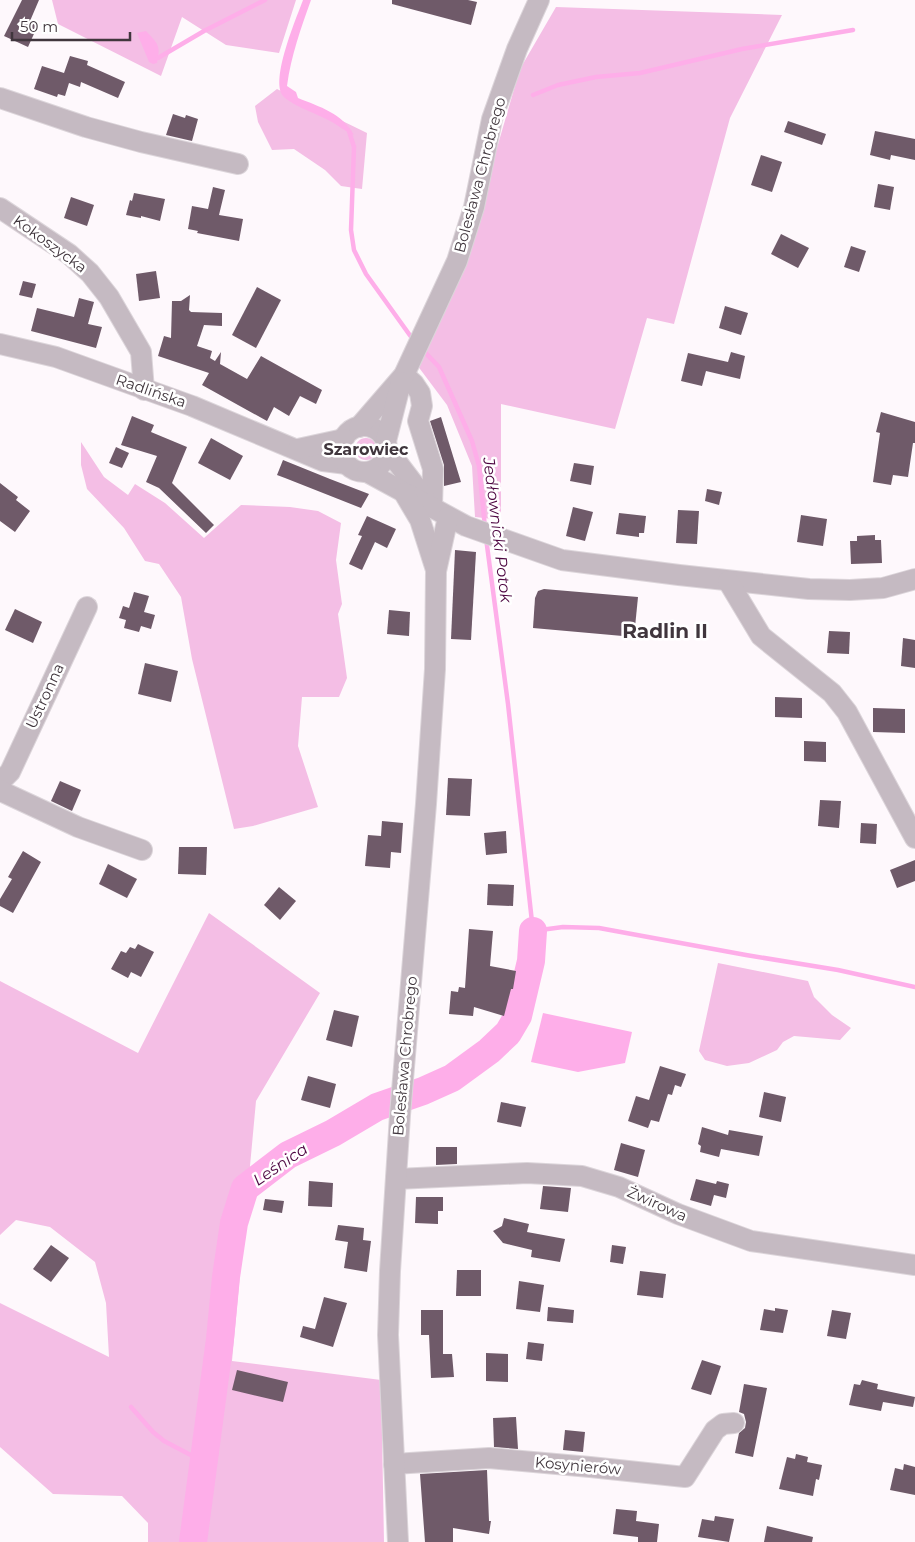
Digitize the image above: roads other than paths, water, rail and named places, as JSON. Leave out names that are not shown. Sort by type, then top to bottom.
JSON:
[{"type":"street","name":"Bolesława Chrobrego","points":[[386,445],[408,368],[458,261],[474,207],[492,119],[517,49],[539,0]]},
{"type":"street","points":[[0,98],[104,132],[238,164]]},
{"type":"street","name":"Kokoszycka","points":[[0,208],[30,226],[69,254],[90,273],[109,297],[141,352],[144,390]]},
{"type":"street","name":"Radlińska","points":[[0,344],[56,357],[192,406],[323,461],[347,464]]},
{"type":"street","name":"Bolesława Chrobrego","points":[[352,433],[408,368]]},
{"type":"street","name":"Bolesława Chrobrego","points":[[398,1542],[388,1335],[390,1271],[400,1115],[436,669],[436,571],[449,517],[418,421],[422,406],[420,393],[414,384],[408,368]]},
{"type":"street","points":[[298,449],[372,428],[378,431],[386,445],[449,517]]},
{"type":"street","points":[[352,433],[342,452],[347,464],[352,469],[367,472],[449,517],[508,542],[562,560],[809,589],[850,590],[883,588],[915,579]]},
{"type":"street","points":[[367,472],[379,467],[383,462],[386,445]]},
{"type":"street","name":"Bolesława Chrobrego","points":[[403,492],[420,520],[436,571]]},
{"type":"street","points":[[728,581],[761,636],[832,693],[847,712],[915,838]]},
{"type":"street","name":"Ustronna","points":[[0,782],[10,772],[87,607]]},
{"type":"street","points":[[0,790],[78,828],[142,850]]},
{"type":"street","name":"Żwirowa","points":[[396,1179],[527,1173],[582,1176],[619,1187],[678,1214],[751,1241],[915,1264]]},
{"type":"street","name":"Kosynierów","points":[[394,1464],[489,1458],[685,1477],[715,1430],[723,1424],[734,1423]]},
{"type":"waterway","points":[[158,58],[204,31],[265,0]]},
{"type":"waterway","points":[[533,95],[558,85],[596,77],[640,73],[742,49],[853,30]]},
{"type":"waterway","name":"Jedłownicki Potok","points":[[349,131],[354,147],[351,230],[354,250],[366,274],[414,341]]},
{"type":"waterway","name":"Jedłownicki Potok","points":[[421,348],[439,367],[472,441],[479,466],[485,528]]},
{"type":"waterway","name":"Jedłownicki Potok","points":[[486,538],[508,704],[533,931],[563,927],[599,928],[838,970],[915,987]]},
{"type":"waterway","name":"Leśnica","points":[[193,1542],[220,1339],[226,1277],[234,1223],[245,1188],[288,1155],[333,1133],[377,1107],[423,1091],[452,1078],[489,1051],[508,1033],[518,1016],[531,961],[533,931]]},
{"type":"waterway","points":[[131,1407],[153,1432],[164,1441],[204,1462]]},
{"type":"district","name":"Szarowiec","points":[[366,449]]},
{"type":"district","name":"Radlin II","points":[[665,631]]}]
